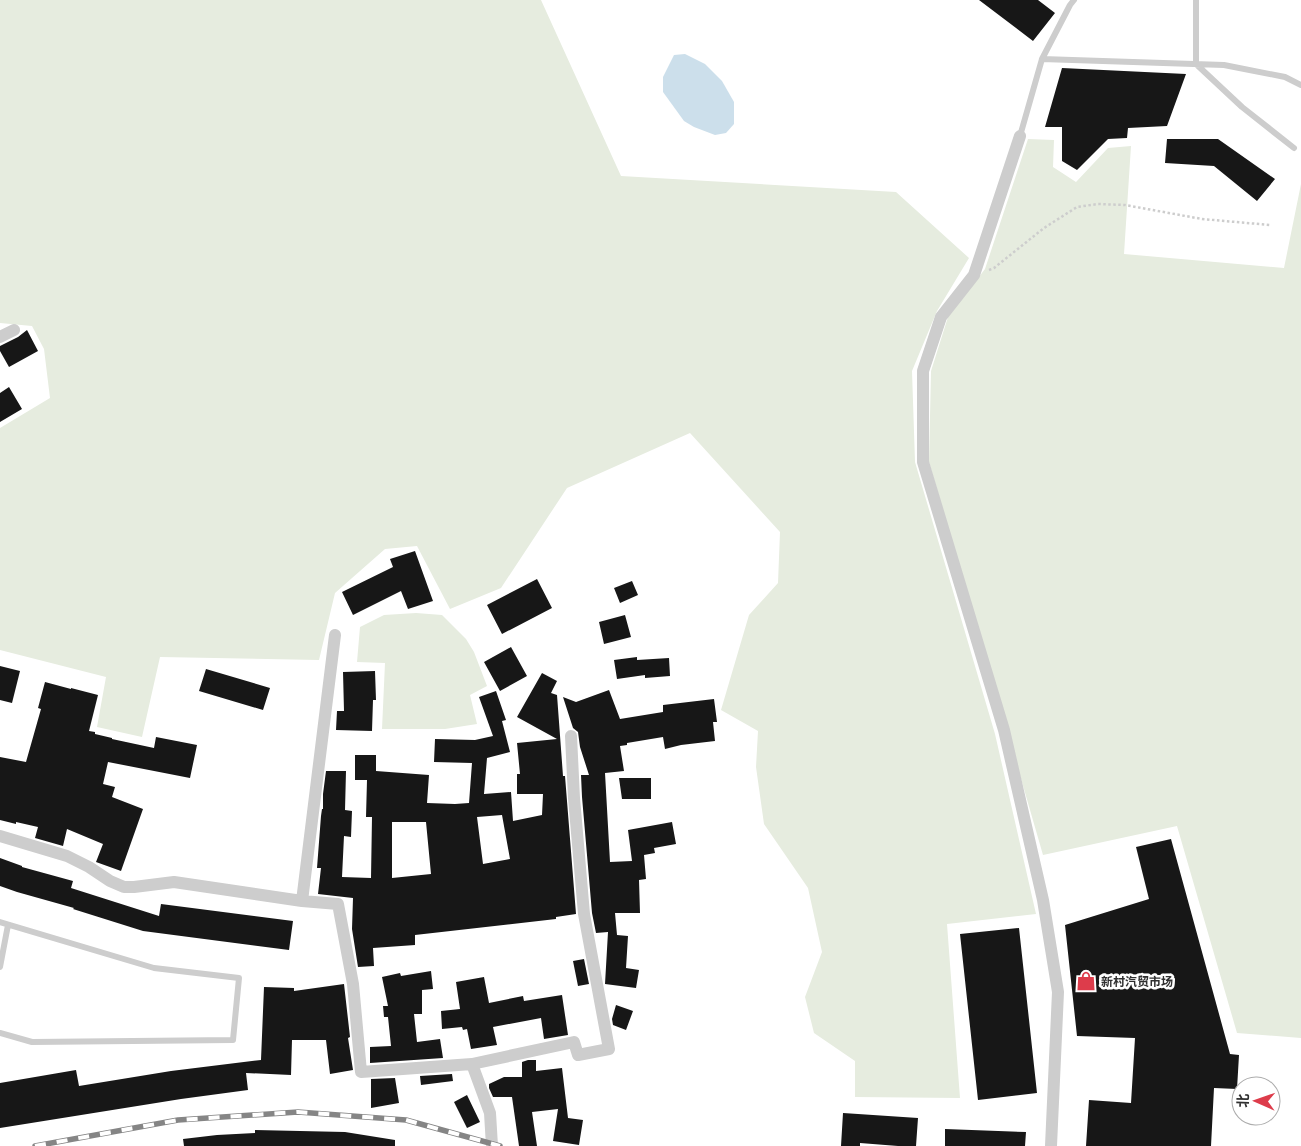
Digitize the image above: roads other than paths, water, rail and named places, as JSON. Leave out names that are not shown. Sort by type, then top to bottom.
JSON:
[{"type":"street","points":[[1020,136],[974,275],[941,317],[922,371],[922,462],[1004,730],[1043,900],[1058,992],[1051,1146]]},
{"type":"street","points":[[0,337],[14,330]]},
{"type":"street","points":[[302,901],[335,635]]},
{"type":"street","points":[[0,836],[67,856],[124,887],[174,882],[302,901],[338,904],[353,984],[361,1072],[472,1064],[574,1042],[578,1054],[609,1050],[584,914],[574,798],[571,736]]},
{"type":"street","points":[[472,1064],[490,1113],[492,1146]]},
{"type":"lane","points":[[1020,136],[1042,58],[1074,0]]},
{"type":"lane","points":[[1196,0],[1196,64],[1242,108],[1294,148]]},
{"type":"lane","points":[[1042,58],[1224,65],[1285,77],[1301,85]]},
{"type":"lane","points":[[0,922],[154,968],[239,978],[233,1040],[32,1042],[0,1033]]},
{"type":"lane","points":[[0,967],[8,925]]},
{"type":"water","points":[[685,54],[705,64],[722,81],[734,102],[734,124],[726,133],[715,135],[684,121],[663,92],[663,77],[674,55]]},
{"type":"railway","points":[[35,1146],[178,1120],[298,1112],[406,1120],[500,1146]]},
{"type":"place","name":"新村汽贸市场","points":[[1086,981]]}]
